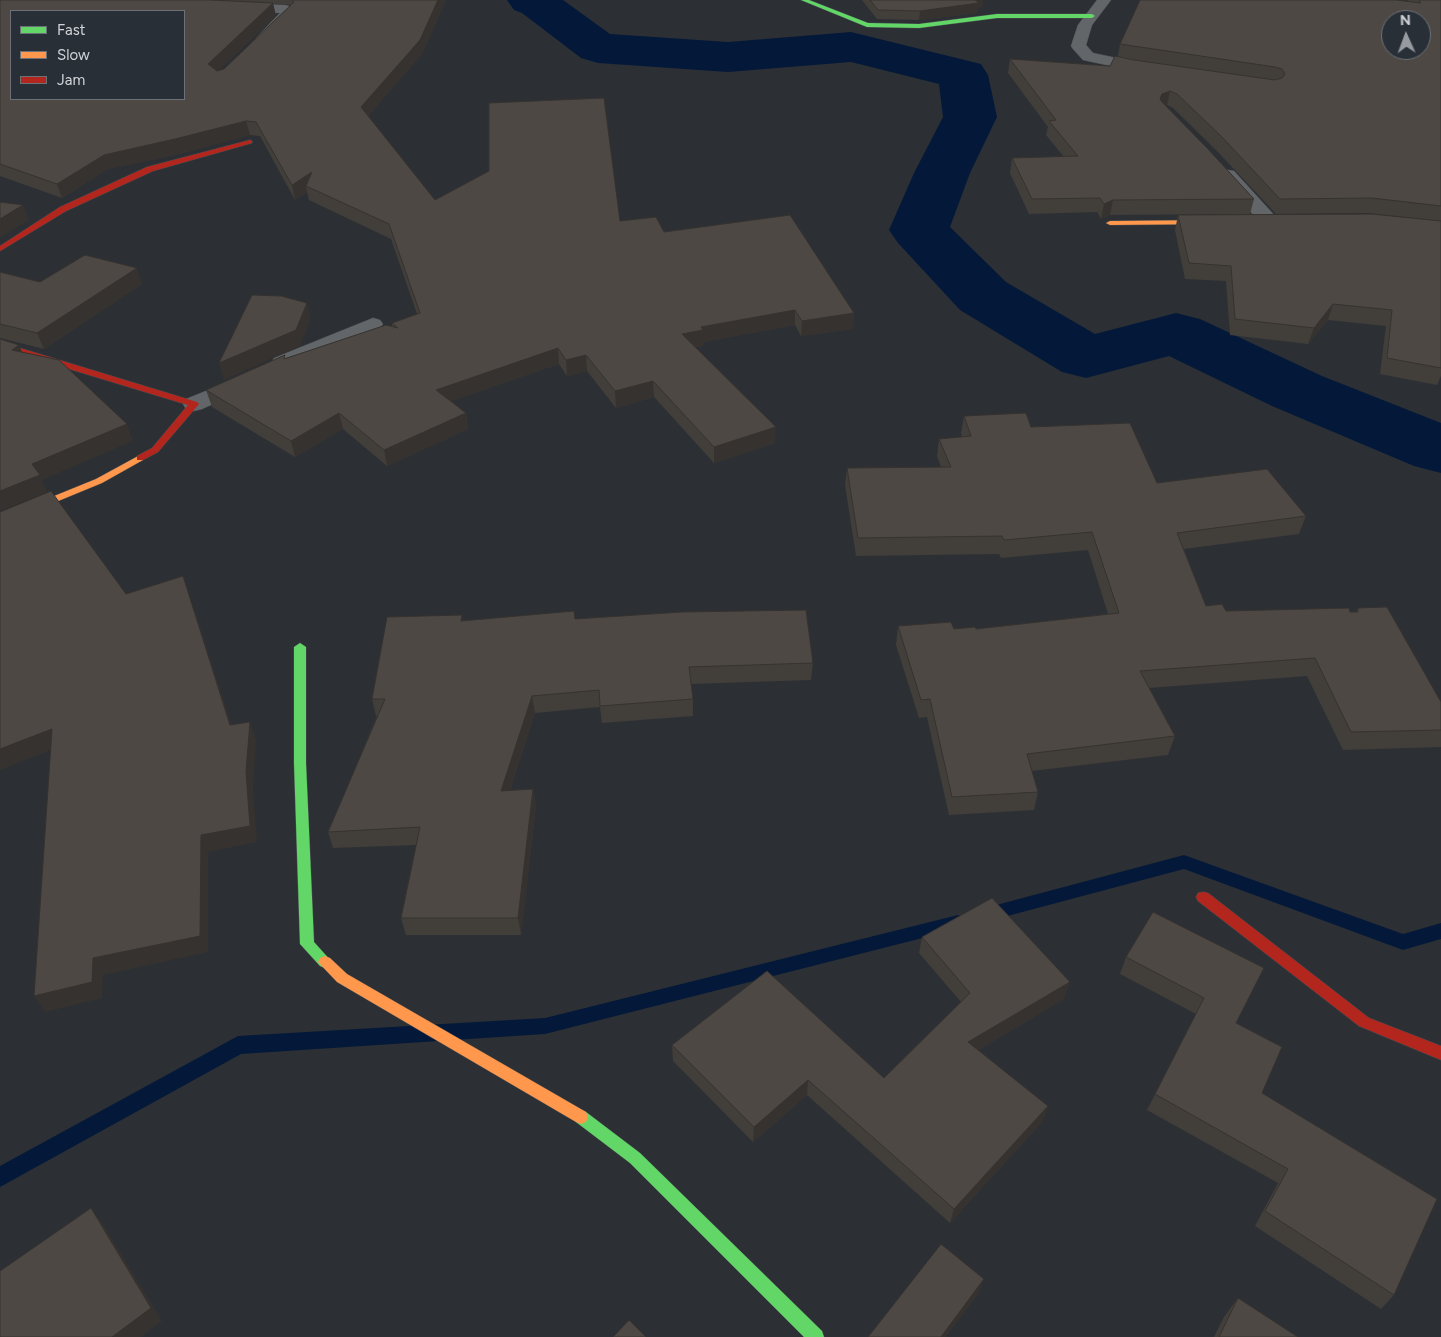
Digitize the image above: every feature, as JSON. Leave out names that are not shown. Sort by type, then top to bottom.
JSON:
[{"type":"street","points":[[200,0],[214,7],[231,9],[284,9],[288,14],[254,46]]},
{"type":"street","points":[[231,9],[263,0]]},
{"type":"street","points":[[804,0],[867,25],[918,26],[997,16],[1092,16]]},
{"type":"street","points":[[1104,0],[1085,25],[1078,46],[1088,57],[1160,71]]},
{"type":"street","points":[[0,249],[63,209],[150,169],[250,142]]},
{"type":"street","points":[[1218,164],[1274,221]]},
{"type":"street","points":[[1110,223],[1229,221]]},
{"type":"street","points":[[1249,221],[1274,221]]},
{"type":"street","points":[[0,522],[99,481],[156,450],[194,404],[373,324]]},
{"type":"street","points":[[0,346],[41,356],[194,404]]},
{"type":"street","points":[[300,647],[300,763],[307,944],[342,978],[575,1112],[635,1158],[816,1337]]},
{"type":"street","points":[[1203,897],[1364,1022],[1441,1053]]},
{"type":"building","points":[[0,0],[211,0],[273,3],[208,64],[217,71],[224,69],[294,2],[292,0],[438,0],[420,40],[361,107],[435,200],[489,171],[489,103],[604,98],[620,221],[656,217],[664,232],[790,215],[854,313],[802,321],[795,310],[701,327],[703,330],[682,334],[776,427],[714,447],[653,381],[615,391],[586,355],[566,360],[558,348],[436,390],[466,413],[384,450],[339,413],[291,441],[206,390],[285,355],[284,359],[386,325],[398,328],[392,323],[420,313],[389,224],[306,186],[312,172],[292,185],[256,122],[246,121],[104,155],[57,184],[0,164]]},
{"type":"building","points":[[870,0],[975,0],[979,3],[920,11],[878,10]]},
{"type":"building","points":[[1140,0],[1396,0],[1421,3],[1419,0],[1441,0],[1441,206],[1372,198],[1280,199],[1222,137],[1177,94],[1170,91],[1162,94],[1160,99],[1162,102],[1254,199],[1113,200],[1104,204],[1100,198],[1032,199],[1012,158],[1078,156],[1049,121],[1056,120],[1010,59],[1110,66],[1115,56],[1275,80],[1282,78],[1285,74],[1282,69],[1120,44]]},
{"type":"building","points":[[0,202],[23,205],[0,219]]},
{"type":"building","points":[[1372,214],[1441,221],[1441,368],[1387,358],[1392,310],[1333,304],[1314,328],[1235,319],[1231,266],[1189,263],[1178,215]]},
{"type":"building","points":[[85,255],[137,268],[37,333],[0,324],[0,272],[40,282]]},
{"type":"building","points":[[252,295],[281,296],[307,303],[296,330],[219,363]]},
{"type":"building","points":[[0,339],[19,345],[12,350],[59,360],[127,424],[32,464],[40,475],[0,491]]},
{"type":"building","points":[[1026,413],[1031,427],[1130,423],[1157,483],[1267,469],[1306,516],[1177,533],[1206,606],[1222,604],[1226,611],[1349,608],[1350,612],[1358,612],[1358,608],[1387,607],[1441,702],[1441,730],[1351,732],[1315,658],[1140,671],[1175,736],[1027,754],[1038,792],[952,797],[930,699],[921,700],[898,626],[951,622],[954,629],[975,627],[976,629],[1119,613],[1092,532],[1004,540],[1002,536],[858,538],[847,468],[951,467],[939,439],[971,436],[964,416]]},
{"type":"building","points":[[51,491],[126,594],[183,576],[230,725],[250,722],[246,772],[250,826],[201,835],[200,936],[93,958],[92,982],[34,996],[52,729],[0,749],[0,512]]},
{"type":"building","points":[[806,610],[813,663],[689,667],[693,699],[600,706],[599,690],[532,696],[501,791],[533,789],[518,918],[401,918],[420,827],[328,832],[385,699],[372,699],[387,617],[462,615],[461,621],[574,611],[575,619],[682,612]]},
{"type":"building","points":[[992,898],[1070,982],[968,1042],[1048,1106],[954,1209],[808,1080],[754,1127],[672,1045],[767,971],[884,1078],[970,993],[922,937]]},
{"type":"building","points":[[1153,912],[1264,968],[1236,1023],[1282,1047],[1262,1093],[1437,1199],[1394,1295],[1265,1211],[1288,1169],[1155,1094],[1204,998],[1126,957]]},
{"type":"building","points":[[91,1208],[151,1308],[112,1337],[0,1337],[0,1271]]},
{"type":"building","points":[[941,1244],[984,1279],[941,1337],[868,1337]]},
{"type":"building","points":[[1238,1298],[1298,1337],[1219,1337]]},
{"type":"building","points":[[629,1320],[646,1337],[613,1337]]},
{"type":"waterway","points":[[530,0],[538,3],[598,48],[728,57],[851,47],[963,75],[970,117],[942,173],[919,230],[983,296],[1086,357],[1176,333],[1297,391],[1441,450]]},
{"type":"waterway","points":[[985,915],[1184,862],[1403,942],[1441,931]]},
{"type":"waterway","points":[[0,1177],[238,1045],[545,1026],[958,922]]},
{"type":"traffic: fast","points":[[804,0],[867,25],[919,26],[997,16],[1092,16]]},
{"type":"traffic: fast","points":[[300,647],[300,763],[307,944],[325,962]]},
{"type":"traffic: fast","points":[[581,1117],[635,1158],[816,1337]]},
{"type":"traffic: slow","points":[[1110,223],[1215,222]]},
{"type":"traffic: slow","points":[[0,522],[99,481],[140,458]]},
{"type":"traffic: slow","points":[[325,962],[342,978],[581,1117]]},
{"type":"traffic: jam","points":[[0,249],[63,209],[150,169],[250,142]]},
{"type":"traffic: jam","points":[[0,345],[194,404],[155,450],[140,458]]},
{"type":"traffic: jam","points":[[1203,897],[1364,1022],[1441,1053]]}]
